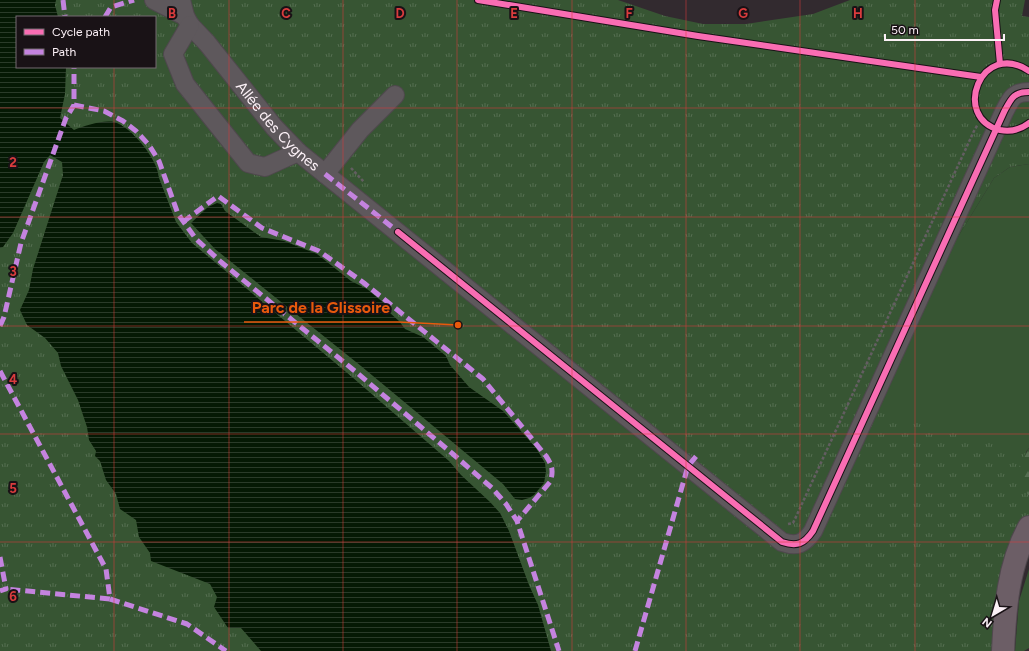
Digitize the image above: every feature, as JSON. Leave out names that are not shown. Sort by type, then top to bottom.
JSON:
[{"type":"highway","points":[[1003,651],[1006,599],[1013,569],[1024,536],[1029,527]]},
{"type":"street","name":"Allée des Cygnes","points":[[154,0],[185,14],[274,127],[298,152],[782,542],[792,545],[798,545],[806,541],[813,531],[1004,112],[1014,95],[1020,92],[1029,92]]},
{"type":"street","points":[[185,14],[173,54],[185,84],[248,163],[265,167],[298,152]]},
{"type":"street","points":[[325,174],[360,130],[395,95]]},
{"type":"path","points":[[782,521],[789,524],[795,519],[974,131],[982,119]]},
{"type":"path","points":[[339,157],[365,182]]},
{"type":"green space","points":[[0,0],[618,0],[665,16],[703,24],[746,24],[813,14],[850,0],[1025,0],[1022,16],[1029,17],[1029,164],[1010,167],[994,178],[956,240],[875,411],[1026,452],[1020,464],[1018,475],[1021,485],[1029,496],[1029,518],[996,651],[0,651]]},
{"type":"green space","points":[[1029,164],[1029,448],[1026,452],[1020,486],[1029,496],[593,356],[956,240],[994,178],[1010,167]]},
{"type":"green space","points":[[1029,448],[1029,496],[1020,486],[1017,468]]},
{"type":"green space","points":[[1029,569],[1029,648],[1024,651],[1015,651],[1019,601]]},
{"type":"shaded area","points":[[0,0],[56,0],[55,5],[58,16],[16,16],[16,68],[66,68],[65,94],[60,118],[74,130],[93,124],[114,122],[121,125],[136,137],[154,162],[176,222],[192,243],[352,377],[449,461],[461,475],[490,502],[500,513],[509,531],[538,605],[551,651],[261,651],[241,628],[228,628],[214,607],[217,597],[210,584],[151,561],[150,553],[139,537],[136,520],[120,509],[116,494],[106,480],[100,461],[95,456],[96,451],[89,440],[87,427],[78,400],[61,366],[58,353],[45,338],[27,325],[20,310],[29,290],[33,269],[63,175],[62,162],[50,155],[44,162],[13,233],[3,247],[0,248]]},
{"type":"shaded area","points":[[217,203],[221,204],[225,211],[261,237],[284,241],[317,254],[351,281],[367,289],[385,304],[390,313],[405,329],[423,337],[446,356],[450,365],[469,387],[503,411],[536,448],[545,463],[546,472],[544,483],[534,495],[522,500],[515,499],[503,484],[361,366],[215,249],[191,223],[208,207]]},
{"type":"marked path","points":[[63,0],[65,16]]},
{"type":"marked path","points":[[106,16],[111,7],[134,0]]},
{"type":"marked path","points":[[0,326],[4,317],[21,243],[66,118],[74,105],[74,68]]},
{"type":"marked path","points":[[74,105],[104,111],[123,121],[136,131],[149,145],[159,161],[178,214],[196,239],[221,262],[356,372],[492,488],[506,504],[517,521],[559,651]]},
{"type":"marked path","points":[[325,174],[401,234]]},
{"type":"marked path","points":[[183,222],[218,196],[262,228],[319,251],[364,283],[483,379],[546,456],[552,468],[550,482],[517,521]]},
{"type":"marked path","points":[[0,371],[106,569],[110,599],[6,589]]},
{"type":"marked path","points":[[635,651],[688,466],[698,454]]},
{"type":"marked path","points":[[0,557],[6,589],[0,591]]},
{"type":"marked path","points":[[110,599],[187,624],[226,651]]},
{"type":"cycle path","points":[[478,0],[698,36],[981,77]]},
{"type":"cycle path","points":[[997,0],[995,10],[1000,64]]},
{"type":"cycle path","points":[[1029,71],[1012,64],[997,65],[986,72],[978,84],[975,98],[977,111],[985,123],[1000,130],[1015,130],[1029,123]]},
{"type":"cycle path","points":[[398,232],[782,542],[796,544],[803,542],[813,531],[1004,112],[1013,97],[1019,93],[1029,92]]},
{"type":"place","name":"Parc de la Glissoire","points":[[458,325]]}]
